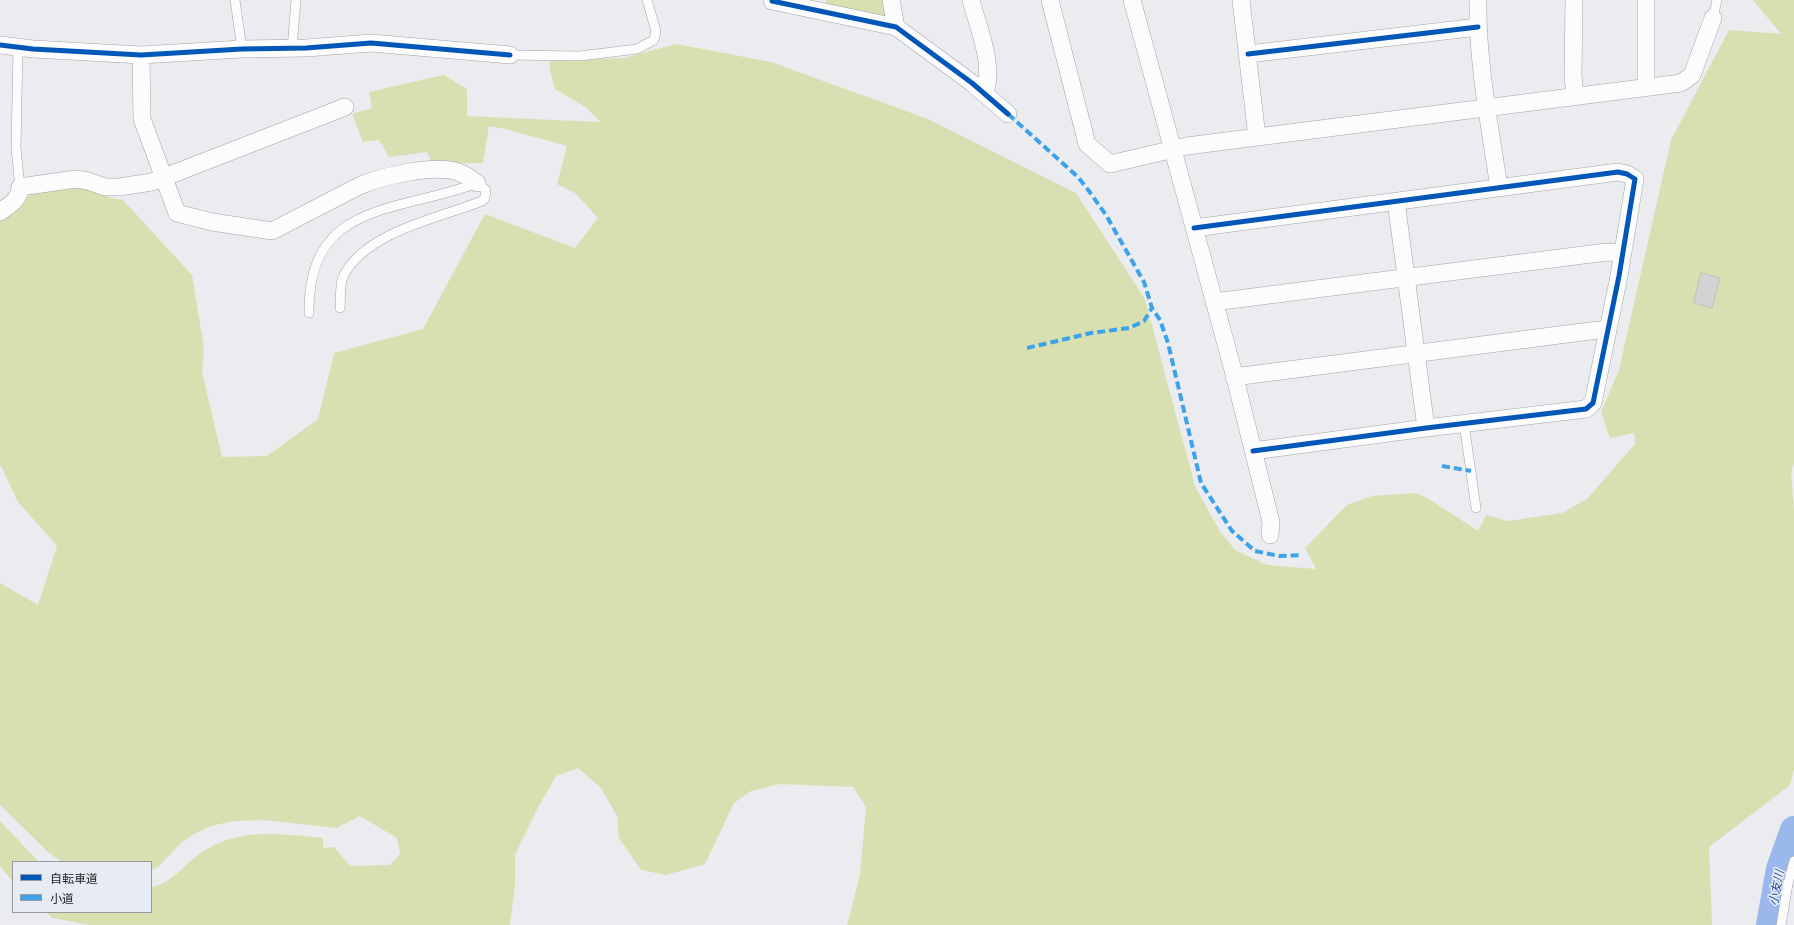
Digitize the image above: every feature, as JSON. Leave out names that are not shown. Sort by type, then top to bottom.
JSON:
[{"type":"street","points":[[771,0],[896,27],[985,94],[1008,114]]},
{"type":"street","points":[[891,0],[896,27]]},
{"type":"street","points":[[971,0],[988,65],[988,83],[985,94]]},
{"type":"street","points":[[1050,0],[1084,126],[1084,135],[1090,148],[1110,164],[1172,149],[1681,83],[1692,75],[1713,18]]},
{"type":"street","points":[[1132,0],[1234,377],[1271,522],[1270,535]]},
{"type":"street","points":[[1240,0],[1258,137]]},
{"type":"street","points":[[1478,0],[1478,26],[1487,108],[1499,188]]},
{"type":"street","points":[[1574,0],[1573,75],[1575,96]]},
{"type":"street","points":[[1646,0],[1646,87]]},
{"type":"street","points":[[1248,54],[1478,26]]},
{"type":"street","points":[[0,45],[141,55],[242,49],[292,49],[371,43],[510,55]]},
{"type":"street","points":[[141,55],[142,119],[177,213],[212,222],[272,231],[359,186],[374,180],[394,175],[448,170],[459,172],[477,183]]},
{"type":"street","points":[[0,212],[16,200],[20,193],[20,187],[76,179],[88,181],[105,187],[119,187],[164,178],[345,107]]},
{"type":"street","points":[[1194,228],[1618,172],[1627,174],[1635,180],[1623,253],[1593,403],[1586,409],[1464,423],[1253,451]]},
{"type":"street","points":[[1396,201],[1426,428]]},
{"type":"street","points":[[1214,302],[1607,252],[1623,253]]},
{"type":"street","points":[[1234,377],[1598,330],[1608,331]]},
{"type":"lane","points":[[235,0],[242,49]]},
{"type":"lane","points":[[292,49],[296,0]]},
{"type":"lane","points":[[510,55],[580,56],[637,50],[654,40],[656,31],[647,0]]},
{"type":"lane","points":[[1713,18],[1717,0]]},
{"type":"lane","points":[[18,47],[16,148],[20,187]]},
{"type":"lane","points":[[309,313],[312,280],[316,263],[322,251],[335,234],[356,220],[387,208],[477,183],[486,190],[487,195],[482,201],[400,230],[359,256],[343,276],[340,308]]},
{"type":"lane","points":[[1464,423],[1476,508]]},
{"type":"lane","points":[[1781,925],[1788,884],[1794,861]]},
{"type":"green space","points":[[826,0],[884,0],[886,14],[883,17],[825,4]]},
{"type":"green space","points":[[1753,0],[1794,0],[1794,463],[1791,472],[1794,509],[1794,769],[1790,785],[1709,847],[1712,925],[847,925],[860,875],[866,807],[853,787],[780,784],[751,791],[734,803],[705,864],[666,875],[641,870],[619,838],[617,816],[601,788],[578,768],[556,776],[537,809],[515,855],[515,886],[510,925],[90,925],[53,918],[47,913],[152,913],[152,888],[173,877],[194,858],[215,845],[229,839],[245,836],[276,834],[323,838],[323,848],[334,847],[350,866],[390,865],[400,854],[397,838],[360,816],[336,828],[263,820],[236,821],[214,825],[194,834],[181,843],[158,867],[152,870],[152,861],[61,861],[48,852],[0,805],[0,583],[38,605],[57,546],[18,502],[0,464],[0,221],[33,192],[77,184],[92,188],[111,198],[123,200],[192,275],[204,348],[202,372],[222,457],[267,456],[318,419],[334,353],[423,329],[485,214],[575,248],[598,218],[575,193],[557,184],[567,146],[489,126],[483,163],[432,163],[427,152],[389,157],[379,140],[363,142],[352,114],[372,108],[369,92],[444,75],[467,89],[467,116],[600,122],[587,108],[555,89],[550,71],[550,61],[624,58],[676,44],[771,62],[928,119],[1076,193],[1145,299],[1195,486],[1219,530],[1235,550],[1267,565],[1316,569],[1305,548],[1347,505],[1372,496],[1416,493],[1429,499],[1478,531],[1486,515],[1508,521],[1562,513],[1587,499],[1635,444],[1634,433],[1610,438],[1601,412],[1619,370],[1671,140],[1729,30],[1781,34]]},
{"type":"green space","points":[[0,821],[38,861],[12,861],[12,881],[0,866]]},
{"type":"building","points":[[1701,273],[1720,278],[1712,308],[1694,303]]},
{"type":"waterway","name":"小友川","points":[[1770,925],[1780,869],[1794,830]]},
{"type":"marked path","points":[[1008,114],[1078,177],[1106,215],[1144,282],[1152,308],[1160,320],[1168,343],[1201,483],[1232,531],[1255,551],[1279,556],[1302,555]]},
{"type":"marked path","points":[[1027,348],[1091,333],[1129,328],[1144,321],[1152,308]]},
{"type":"marked path","points":[[1442,466],[1471,471]]},
{"type":"cycle path","points":[[772,1],[896,27],[972,83],[1008,114]]},
{"type":"cycle path","points":[[1248,54],[1478,27]]},
{"type":"cycle path","points":[[0,45],[33,49],[141,55],[242,49],[306,48],[371,43],[510,55]]},
{"type":"cycle path","points":[[1194,228],[1618,172],[1627,174],[1635,179],[1619,276],[1593,403],[1586,409],[1253,451]]}]
